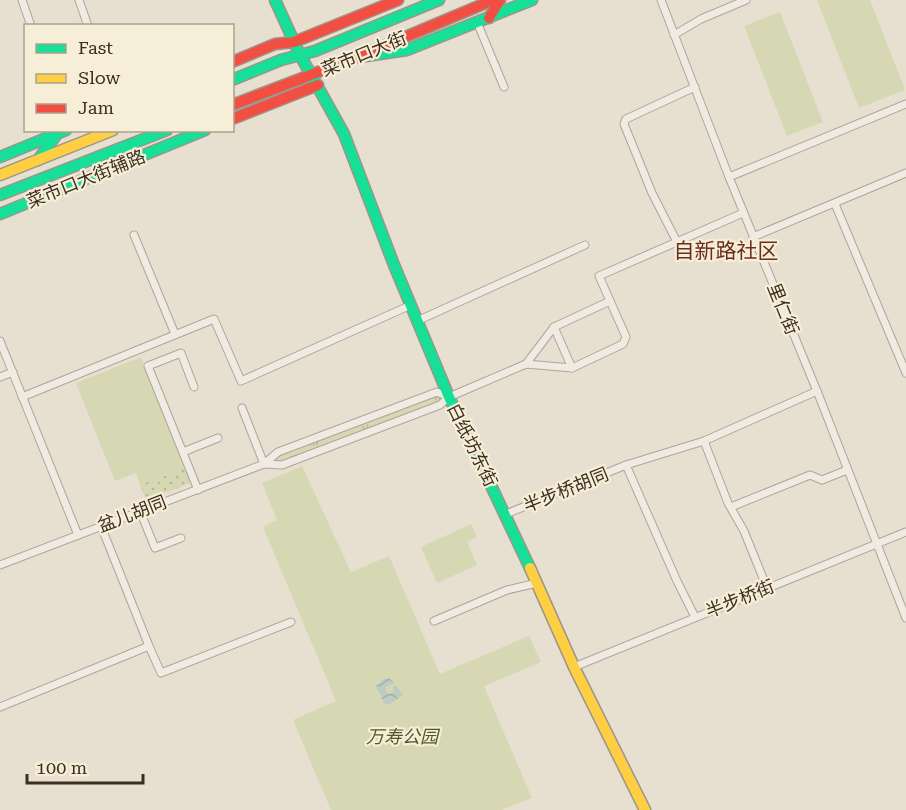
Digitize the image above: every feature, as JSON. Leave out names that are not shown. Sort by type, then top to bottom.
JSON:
[{"type":"street","points":[[22,0],[30,24]]},
{"type":"street","points":[[79,0],[87,24]]},
{"type":"street","name":"白纸坊东街","points":[[275,0],[300,55],[344,134],[449,397],[506,514],[574,667],[645,810]]},
{"type":"street","points":[[234,61],[275,45],[294,42],[398,0]]},
{"type":"street","name":"菜市口大街","points":[[234,80],[281,60],[315,51],[439,0]]},
{"type":"street","name":"菜市口大街","points":[[234,104],[315,80],[360,57],[494,0]]},
{"type":"street","points":[[489,18],[500,0]]},
{"type":"street","points":[[360,57],[407,50],[532,0]]},
{"type":"street","name":"里仁街","points":[[662,0],[743,213],[817,391],[906,618]]},
{"type":"street","points":[[675,35],[701,19],[746,0]]},
{"type":"street","points":[[477,22],[504,87]]},
{"type":"street","points":[[234,118],[315,80]]},
{"type":"street","points":[[677,242],[652,193],[624,124],[626,119],[695,87]]},
{"type":"street","points":[[729,177],[906,104]]},
{"type":"street","points":[[38,160],[62,132]]},
{"type":"street","points":[[0,157],[62,132]]},
{"type":"street","points":[[0,175],[107,132]]},
{"type":"street","points":[[0,195],[162,132]]},
{"type":"street","name":"菜市口大街辅路","points":[[0,214],[200,132]]},
{"type":"street","points":[[753,237],[906,173]]},
{"type":"street","points":[[835,204],[906,373]]},
{"type":"street","points":[[526,364],[572,368],[623,345],[626,337],[599,276],[743,213]]},
{"type":"street","points":[[134,235],[175,334]]},
{"type":"street","points":[[417,321],[585,245]]},
{"type":"street","points":[[526,364],[554,327],[610,301]]},
{"type":"street","points":[[22,397],[214,319],[241,381],[411,305]]},
{"type":"street","points":[[554,327],[572,368]]},
{"type":"street","points":[[0,341],[78,535]]},
{"type":"street","points":[[194,387],[181,353],[148,366],[198,490]]},
{"type":"street","name":"盆儿胡同","points":[[264,464],[282,465],[440,405],[449,397],[526,364]]},
{"type":"street","points":[[0,377],[13,372]]},
{"type":"street","name":"半步桥胡同","points":[[506,514],[626,465],[704,441],[817,391]]},
{"type":"street","name":"盆儿胡同","points":[[0,565],[264,464],[278,452],[437,392],[449,397]]},
{"type":"street","points":[[242,408],[264,464]]},
{"type":"street","points":[[183,452],[218,438]]},
{"type":"street","points":[[704,441],[767,588]]},
{"type":"street","points":[[626,465],[677,581],[695,616]]},
{"type":"street","points":[[731,507],[810,475],[822,480],[847,470]]},
{"type":"street","points":[[140,511],[155,548],[181,538]]},
{"type":"street","points":[[101,526],[161,673],[291,622]]},
{"type":"street","name":"半步桥街","points":[[574,667],[906,532]]},
{"type":"street","points":[[434,621],[507,590],[537,583]]},
{"type":"street","points":[[0,707],[149,646]]},
{"type":"green space","points":[[817,0],[870,0],[905,90],[859,108]]},
{"type":"green space","points":[[780,12],[823,122],[787,136],[744,26]]},
{"type":"green space","points":[[141,357],[184,467],[140,485],[136,473],[115,481],[76,383]]},
{"type":"green space","points":[[437,392],[449,397],[440,405],[282,465],[264,464],[278,452]]},
{"type":"green space","name":"万寿公园","points":[[302,466],[351,572],[389,556],[440,674],[529,636],[541,662],[484,686],[532,798],[502,810],[331,810],[293,720],[336,701],[263,527],[277,520],[262,483]]},
{"type":"green space","points":[[184,467],[191,483],[146,500],[140,485]]},
{"type":"green space","points":[[471,524],[477,537],[467,542],[477,565],[437,583],[421,547]]},
{"type":"water","points":[[389,678],[395,683],[385,687],[388,694],[394,692],[393,686],[396,685],[403,695],[388,705],[384,703],[375,687],[384,679]]},
{"type":"traffic: fast","points":[[275,0],[300,55],[344,134],[394,265],[449,397],[530,568]]},
{"type":"traffic: fast","points":[[234,79],[281,60],[315,51],[439,0]]},
{"type":"traffic: fast","points":[[366,56],[407,50],[532,0]]},
{"type":"traffic: fast","points":[[0,157],[61,132]]},
{"type":"traffic: fast","points":[[0,195],[162,132]]},
{"type":"traffic: fast","points":[[0,214],[200,132]]},
{"type":"traffic: fast","points":[[38,160],[57,134]]},
{"type":"traffic: slow","points":[[0,175],[108,132]]},
{"type":"traffic: slow","points":[[530,568],[574,667],[645,810]]},
{"type":"traffic: jam","points":[[234,61],[275,44],[294,42],[398,0]]},
{"type":"traffic: jam","points":[[234,104],[360,56],[493,0]]},
{"type":"traffic: jam","points":[[489,18],[500,0]]},
{"type":"traffic: jam","points":[[234,118],[318,85]]},
{"type":"district","name":"自新路社区","points":[[726,251]]}]
